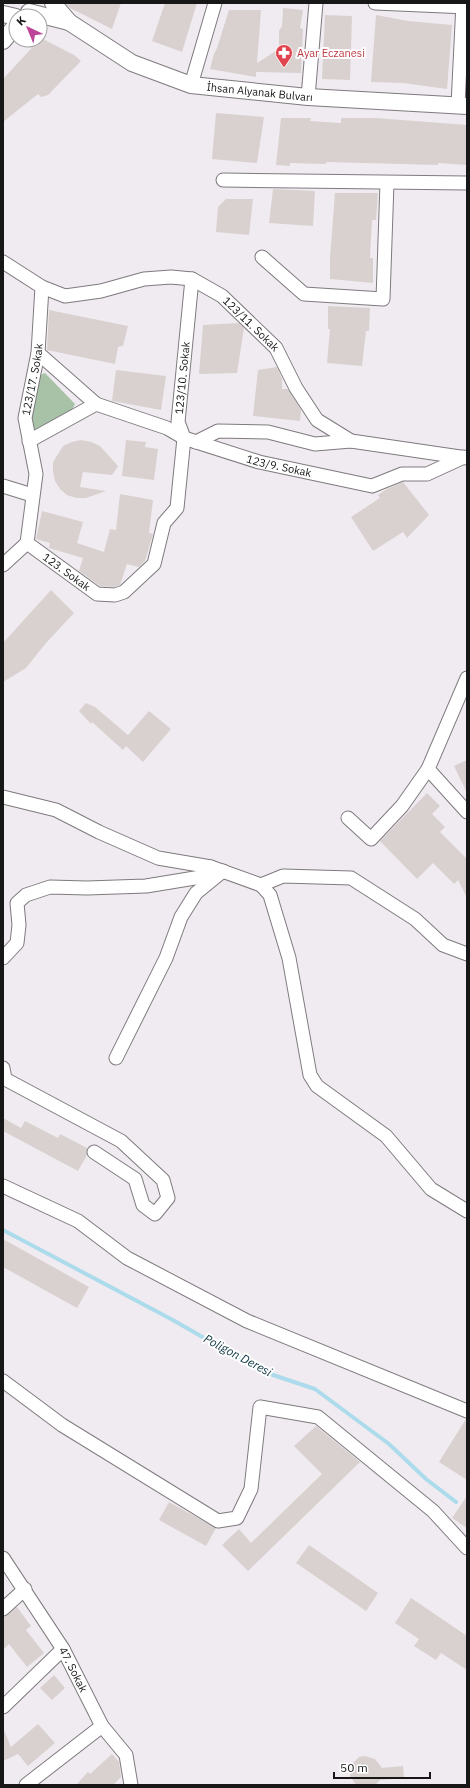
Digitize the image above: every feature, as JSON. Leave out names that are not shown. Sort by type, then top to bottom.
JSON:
[{"type":"main road","points":[[53,3],[69,22]]},
{"type":"main road","points":[[48,19],[69,22]]},
{"type":"main road","name":"İhsan Alyanak Bulvarı","points":[[69,22],[132,63],[191,85],[308,97],[462,106]]},
{"type":"street","points":[[191,85],[215,3]]},
{"type":"street","points":[[308,97],[316,3]]},
{"type":"street","points":[[374,3],[464,5],[462,106]]},
{"type":"street","points":[[223,180],[467,183]]},
{"type":"street","points":[[262,257],[304,294],[383,299],[387,183]]},
{"type":"street","name":"123/11. Sokak","points":[[3,262],[42,287],[65,296],[101,291],[144,279],[171,277],[192,280],[222,296],[276,348],[296,388],[317,420],[351,441],[466,458]]},
{"type":"street","name":"123/10. Sokak","points":[[154,564],[164,523],[177,508],[190,440],[178,422],[192,280]]},
{"type":"street","name":"123/17. Sokak","points":[[27,543],[32,495],[36,474],[25,418],[38,353],[42,287]]},
{"type":"street","name":"123/9. Sokak","points":[[38,353],[96,404],[167,428],[190,440],[259,462],[372,486],[402,474],[427,474],[466,458]]},
{"type":"street","points":[[29,440],[96,404]]},
{"type":"street","points":[[190,440],[218,431],[268,432],[315,444],[351,441]]},
{"type":"street","points":[[3,486],[32,495]]},
{"type":"street","points":[[3,566],[27,543]]},
{"type":"street","name":"123. Sokak","points":[[27,543],[90,590],[105,596],[120,594],[154,564]]},
{"type":"street","points":[[348,818],[371,839],[402,806],[428,769],[463,699],[467,678]]},
{"type":"street","points":[[428,769],[467,812]]},
{"type":"street","points":[[3,797],[56,810],[99,832],[158,858],[211,867],[261,885],[270,895],[289,958],[310,1075],[317,1086],[386,1136],[431,1189],[467,1211]]},
{"type":"street","points":[[3,958],[17,943],[20,925],[18,903],[26,894],[50,887],[87,888],[160,884],[201,877],[211,867]]},
{"type":"street","points":[[116,1058],[166,958],[181,917],[196,893],[224,872]]},
{"type":"street","points":[[261,885],[283,876],[351,878],[415,919],[444,945],[467,954]]},
{"type":"street","points":[[3,1068],[5,1079],[121,1141],[163,1180],[168,1198],[155,1214],[143,1205],[135,1179],[94,1152]]},
{"type":"street","points":[[3,1186],[78,1221],[128,1258],[246,1321],[467,1411]]},
{"type":"street","points":[[3,1382],[62,1425],[218,1521],[237,1518],[251,1489],[260,1407],[318,1417],[433,1511],[467,1548]]},
{"type":"street","name":"47. Sokak","points":[[3,1558],[63,1648],[102,1726],[126,1755],[131,1785]]},
{"type":"street","points":[[3,1609],[25,1589]]},
{"type":"street","points":[[3,1707],[63,1648]]},
{"type":"street","points":[[26,1785],[102,1726]]},
{"type":"green space","points":[[45,373],[75,404],[72,410],[34,430],[30,422],[38,376]]},
{"type":"building","points":[[65,3],[121,3],[112,29],[70,8]]},
{"type":"building","points":[[165,3],[197,3],[182,52],[152,41]]},
{"type":"building","points":[[283,8],[303,10],[300,28],[303,29],[301,73],[256,72],[256,77],[210,69],[229,10],[261,10],[257,63],[279,49],[279,31],[282,26]]},
{"type":"building","points":[[325,15],[352,16],[350,80],[322,79]]},
{"type":"building","points":[[376,15],[408,21],[452,25],[447,89],[403,83],[371,82]]},
{"type":"building","points":[[48,42],[74,55],[81,61],[48,95],[41,97],[38,94],[3,122],[3,79],[32,48],[48,48]]},
{"type":"building","points":[[216,113],[264,117],[257,163],[212,159]]},
{"type":"building","points":[[281,118],[311,118],[310,121],[341,123],[341,118],[376,118],[467,125],[467,165],[438,163],[438,165],[326,162],[326,164],[290,163],[290,166],[276,165]]},
{"type":"building","points":[[273,189],[315,191],[313,226],[269,223]]},
{"type":"building","points":[[335,193],[378,193],[376,220],[372,220],[370,258],[373,258],[373,283],[330,279],[330,257]]},
{"type":"building","points":[[226,199],[253,199],[249,235],[216,232],[218,207]]},
{"type":"building","points":[[328,306],[370,308],[369,331],[366,331],[362,366],[327,363],[330,329],[328,329]]},
{"type":"building","points":[[49,310],[128,326],[123,346],[118,347],[115,364],[47,350]]},
{"type":"building","points":[[239,323],[244,328],[237,373],[199,374],[203,325]]},
{"type":"building","points":[[277,367],[282,379],[282,389],[288,389],[301,410],[300,421],[253,416],[258,370]]},
{"type":"building","points":[[116,370],[166,376],[161,410],[112,401]]},
{"type":"building","points":[[81,440],[100,446],[118,466],[112,475],[83,472],[80,487],[106,491],[86,498],[76,498],[67,495],[60,489],[55,481],[53,462],[63,446]]},
{"type":"building","points":[[126,440],[146,442],[145,447],[158,449],[154,480],[122,476]]},
{"type":"building","points":[[403,482],[429,515],[407,538],[403,532],[373,551],[351,517],[380,498],[378,495]]},
{"type":"building","points":[[120,494],[153,500],[149,533],[153,534],[145,561],[139,567],[127,564],[120,585],[114,587],[100,586],[79,571],[83,558],[49,548],[50,543],[36,539],[42,511],[83,522],[77,543],[104,552],[110,529],[116,530]]},
{"type":"building","points":[[51,590],[74,613],[46,643],[26,668],[3,682],[3,643]]},
{"type":"building","points":[[86,703],[95,707],[128,735],[149,711],[171,729],[143,762],[126,746],[123,750],[92,722],[91,724],[79,711]]},
{"type":"building","points":[[467,760],[467,793],[454,766]]},
{"type":"building","points":[[427,793],[440,806],[432,814],[445,827],[440,832],[467,859],[467,898],[458,880],[454,884],[433,863],[417,879],[380,841]]},
{"type":"building","points":[[3,1118],[21,1128],[25,1121],[58,1138],[60,1134],[87,1148],[87,1155],[78,1171],[3,1131]]},
{"type":"building","points":[[3,1239],[89,1287],[77,1308],[3,1267]]},
{"type":"building","points":[[467,1419],[467,1480],[439,1462]]},
{"type":"building","points":[[316,1426],[360,1462],[248,1571],[222,1545],[239,1529],[251,1543],[322,1474],[294,1446]]},
{"type":"building","points":[[467,1496],[467,1528],[452,1518]]},
{"type":"building","points":[[169,1502],[216,1528],[206,1546],[159,1520]]},
{"type":"building","points":[[309,1545],[378,1593],[366,1611],[296,1563]]},
{"type":"building","points":[[411,1598],[467,1636],[467,1670],[441,1653],[436,1660],[414,1646],[419,1639],[395,1623]]},
{"type":"building","points":[[17,1607],[31,1626],[26,1630],[44,1653],[27,1667],[9,1644],[3,1650],[3,1617]]},
{"type":"building","points":[[54,1675],[65,1688],[52,1700],[40,1688]]},
{"type":"building","points":[[38,1724],[55,1743],[28,1766],[18,1754],[3,1761],[3,1728],[11,1747]]},
{"type":"building","points":[[112,1754],[119,1762],[121,1777],[113,1785],[76,1785],[88,1772],[90,1774]]},
{"type":"building","points":[[365,1756],[375,1759],[382,1768],[403,1766],[404,1778],[380,1780],[375,1785],[356,1785],[350,1776],[351,1765],[359,1757]]},
{"type":"waterway","name":"Poligon Deresi","points":[[3,1230],[171,1319],[264,1372],[315,1389],[389,1444],[426,1479],[456,1502]]},
{"type":"place","name":"Ayar Eczanesi","points":[[284,68]]}]
